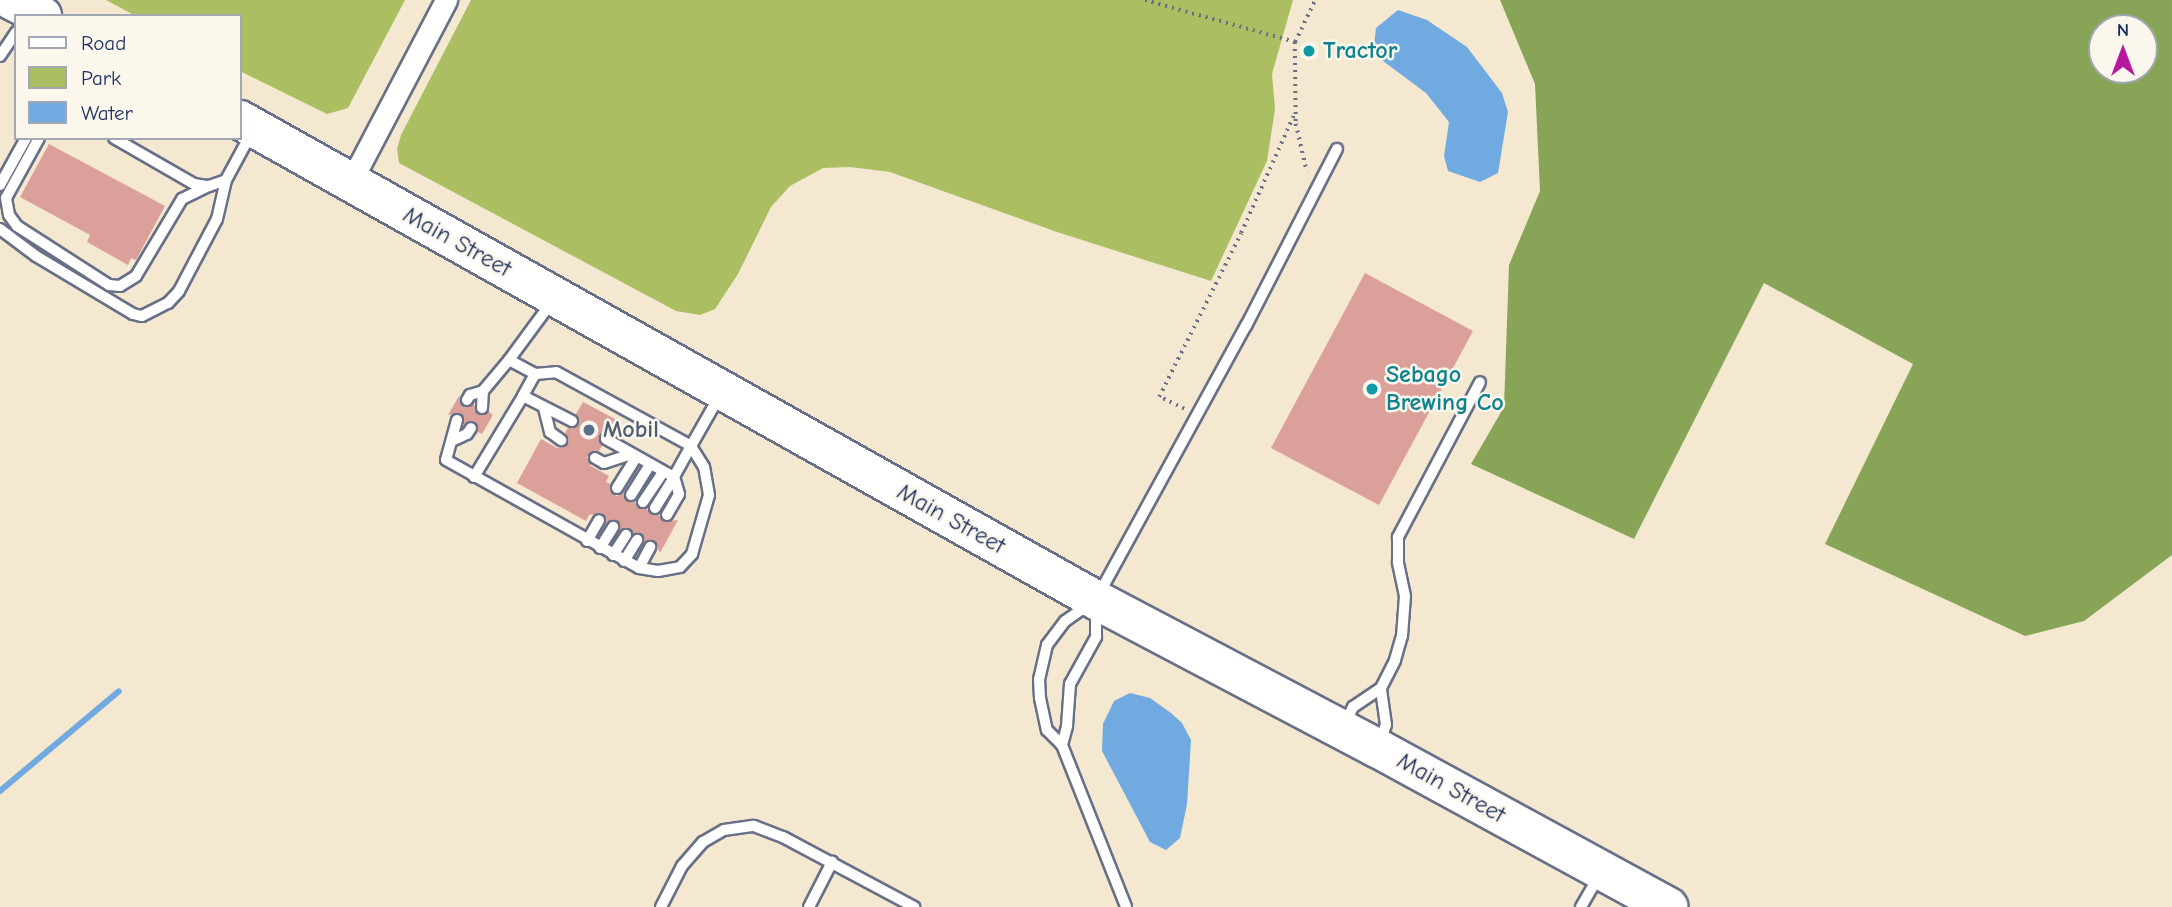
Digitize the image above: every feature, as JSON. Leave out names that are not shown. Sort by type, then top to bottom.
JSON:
[{"type":"highway","name":"Main Street","points":[[247,124],[1096,600],[1377,748],[1667,907]]},
{"type":"street","points":[[350,183],[446,0]]},
{"type":"lane","points":[[0,56],[14,32]]},
{"type":"lane","points":[[0,185],[25,140]]},
{"type":"lane","points":[[38,140],[8,194],[6,203],[9,215],[17,226],[92,276],[115,287],[136,276],[183,199],[226,180]]},
{"type":"lane","points":[[117,140],[194,184],[209,186]]},
{"type":"lane","points":[[0,229],[36,256],[132,314],[142,316],[168,303],[179,291],[217,219],[226,180],[241,140]]},
{"type":"lane","points":[[1126,907],[1062,745],[1047,730],[1042,712],[1039,679],[1041,661],[1047,645],[1065,621],[1096,600],[1337,149]]},
{"type":"lane","points":[[467,400],[470,395],[483,391],[555,298]]},
{"type":"lane","points":[[457,420],[453,428],[454,440],[446,460],[474,477],[639,568],[658,570],[680,567],[692,554],[709,495],[704,467],[691,446],[556,372],[535,374],[509,360]]},
{"type":"lane","points":[[474,477],[535,374]]},
{"type":"lane","points":[[1377,748],[1386,725],[1381,688],[1402,636],[1405,587],[1398,562],[1398,537],[1480,382]]},
{"type":"lane","points":[[482,408],[483,391]]},
{"type":"lane","points":[[655,508],[722,391]]},
{"type":"lane","points":[[523,396],[572,421]]},
{"type":"lane","points":[[544,408],[550,432],[561,440]]},
{"type":"lane","points":[[454,440],[467,435],[471,428]]},
{"type":"lane","points":[[606,439],[674,477],[679,494],[667,515]]},
{"type":"lane","points":[[596,458],[604,463],[633,455]]},
{"type":"lane","points":[[617,488],[633,455]]},
{"type":"lane","points":[[631,495],[650,465]]},
{"type":"lane","points":[[643,502],[663,471]]},
{"type":"lane","points":[[587,541],[599,520]]},
{"type":"lane","points":[[600,548],[613,527]]},
{"type":"lane","points":[[613,555],[626,535]]},
{"type":"lane","points":[[624,561],[638,540]]},
{"type":"lane","points":[[639,568],[650,547]]},
{"type":"lane","points":[[1062,745],[1067,726],[1070,684],[1096,637],[1096,600]]},
{"type":"lane","points":[[1342,730],[1353,707],[1381,688]]},
{"type":"lane","points":[[661,907],[692,852],[713,835],[724,830],[754,827],[767,830],[832,862],[914,907]]},
{"type":"lane","points":[[809,907],[832,862]]},
{"type":"lane","points":[[1581,907],[1602,870]]},
{"type":"path","points":[[1145,0],[1295,42]]},
{"type":"path","points":[[1315,0],[1295,42],[1295,112],[1304,163],[1309,179],[1318,187]]},
{"type":"path","points":[[1184,409],[1159,397],[1241,233],[1295,112]]},
{"type":"green space","points":[[106,0],[405,0],[348,108],[327,114],[242,72],[242,14],[132,14]]},
{"type":"green space","points":[[471,0],[1293,0],[1272,74],[1275,109],[1267,161],[1211,281],[1057,232],[890,172],[850,167],[823,168],[790,186],[771,207],[738,274],[715,309],[700,315],[676,311],[399,163],[397,149],[401,135]]},
{"type":"green space","points":[[1500,0],[2172,0],[2172,555],[2084,621],[2025,636],[1825,544],[1913,364],[1764,283],[1634,539],[1471,464],[1504,407],[1509,265],[1540,191],[1535,84]]},
{"type":"water","points":[[1398,10],[1427,20],[1467,47],[1502,93],[1508,112],[1498,173],[1480,182],[1448,171],[1444,156],[1449,122],[1426,93],[1379,58],[1374,45],[1376,28]]},
{"type":"water","points":[[1130,693],[1150,698],[1171,713],[1182,723],[1191,740],[1187,804],[1180,838],[1166,850],[1150,842],[1102,751],[1103,724],[1114,701]]},
{"type":"building","points":[[49,144],[165,206],[136,260],[131,258],[128,265],[87,242],[90,235],[20,197]]},
{"type":"building","name":"Sebago Brewing Co","points":[[1365,273],[1473,331],[1379,505],[1271,448]]},
{"type":"building","points":[[459,396],[464,407],[474,404],[478,415],[489,412],[493,415],[482,434],[478,432],[475,421],[464,424],[464,417],[460,413],[448,415]]},
{"type":"building","points":[[583,402],[617,420],[610,432],[603,432],[599,436],[602,446],[599,451],[592,451],[587,457],[591,466],[609,476],[606,482],[610,484],[610,492],[617,496],[624,492],[626,501],[635,502],[638,508],[647,509],[652,515],[659,515],[664,522],[678,520],[660,553],[654,540],[645,542],[642,534],[633,533],[627,527],[620,530],[617,520],[606,523],[602,513],[589,515],[586,521],[517,483],[541,439],[557,448],[567,445],[569,440],[565,433],[568,428],[579,425],[576,414]]},
{"type":"waterway","points":[[0,791],[119,691]]},
{"type":"place","name":"Tractor","points":[[1309,51]]},
{"type":"place","name":"Sebago Brewing Co","points":[[1372,389]]},
{"type":"place","name":"Mobil","points":[[589,430]]}]
